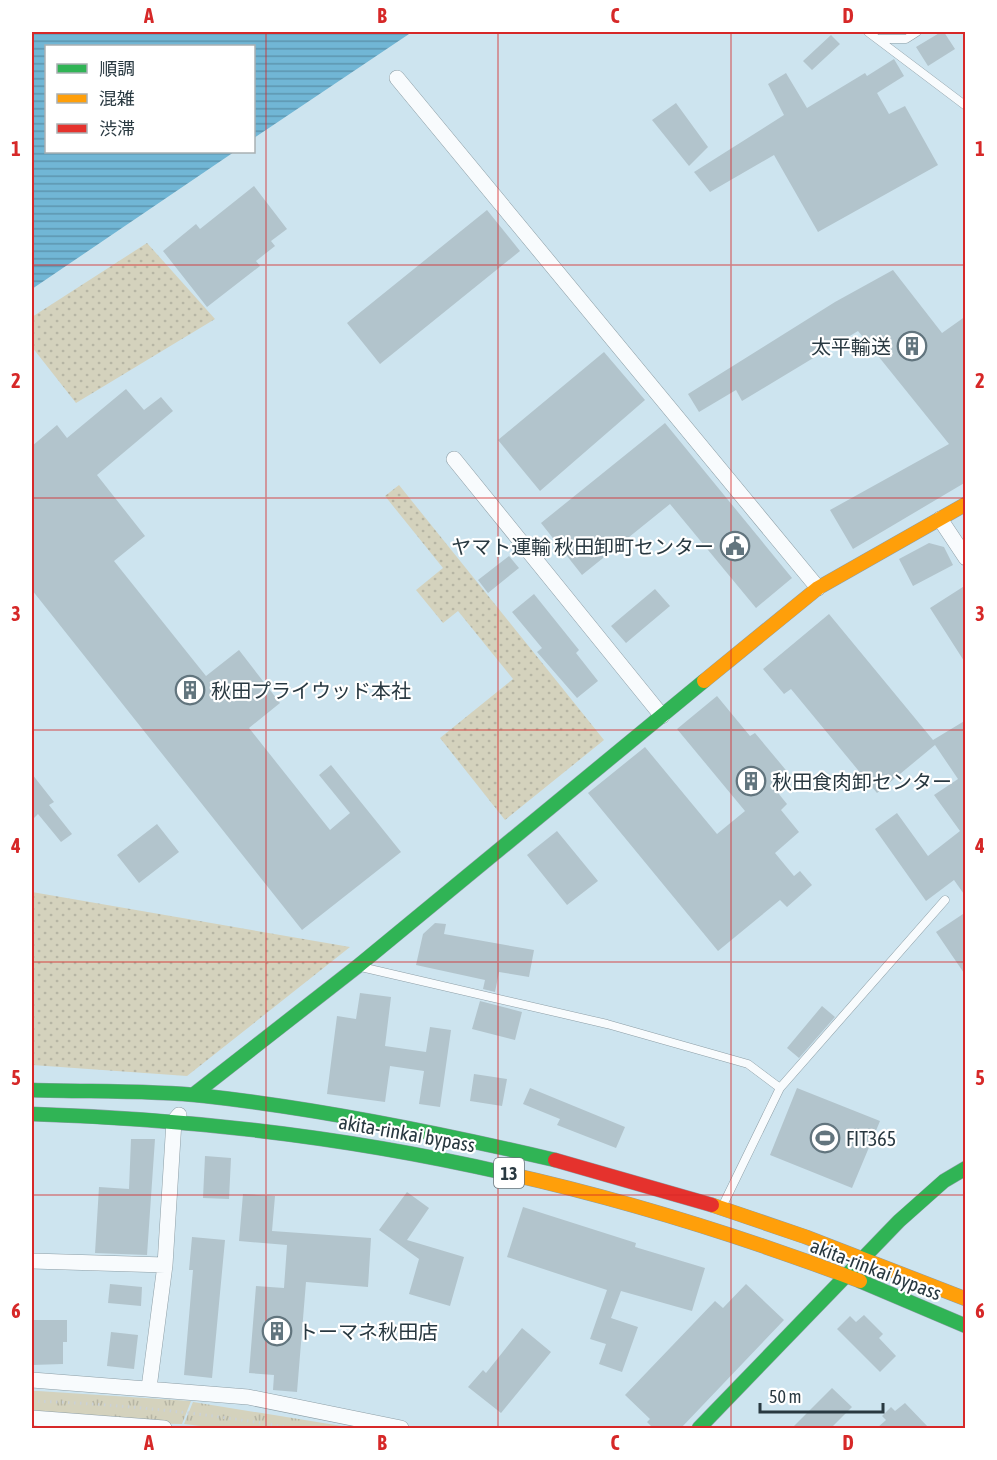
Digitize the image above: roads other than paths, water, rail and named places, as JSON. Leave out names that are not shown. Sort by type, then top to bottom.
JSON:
[{"type":"main road","points":[[193,1095],[358,966],[819,588],[966,504]]},
{"type":"main road","name":"akita-rinkai bypass","points":[[32,1090],[193,1095],[342,1116],[453,1136],[591,1169],[721,1209],[864,1256],[966,1299]]},
{"type":"main road","name":"akita-rinkai bypass","points":[[32,1114],[174,1121],[279,1131],[492,1169],[585,1191],[711,1231],[846,1276],[966,1326]]},
{"type":"main road","points":[[699,1428],[864,1256],[944,1181],[966,1168]]},
{"type":"street","points":[[397,78],[819,588]]},
{"type":"street","points":[[454,459],[662,716]]},
{"type":"street","points":[[940,519],[966,558]]},
{"type":"street","points":[[149,1388],[165,1264],[174,1121],[193,1095]]},
{"type":"street","points":[[32,1261],[165,1264]]},
{"type":"street","points":[[32,1380],[248,1397],[401,1428]]},
{"type":"street","points":[[32,1418],[164,1428]]},
{"type":"lane","points":[[868,32],[966,106]]},
{"type":"lane","points":[[879,39],[906,39],[917,32]]},
{"type":"lane","points":[[711,1231],[780,1088],[945,900]]},
{"type":"lane","points":[[358,966],[607,1024],[748,1064],[780,1088]]},
{"type":"water","points":[[32,32],[412,32],[255,137],[255,45],[45,45],[45,153],[233,153],[32,289]]},
{"type":"place","name":"太平輸送","points":[[912,346]]},
{"type":"place","name":"ヤマト運輸 秋田卸町センター","points":[[735,546]]},
{"type":"place","name":"秋田プライウッド本社","points":[[190,690]]},
{"type":"place","name":"秋田食肉卸センター","points":[[751,781]]},
{"type":"place","name":"FIT365","points":[[825,1138]]},
{"type":"place","name":"トーマネ秋田店","points":[[277,1331]]}]
